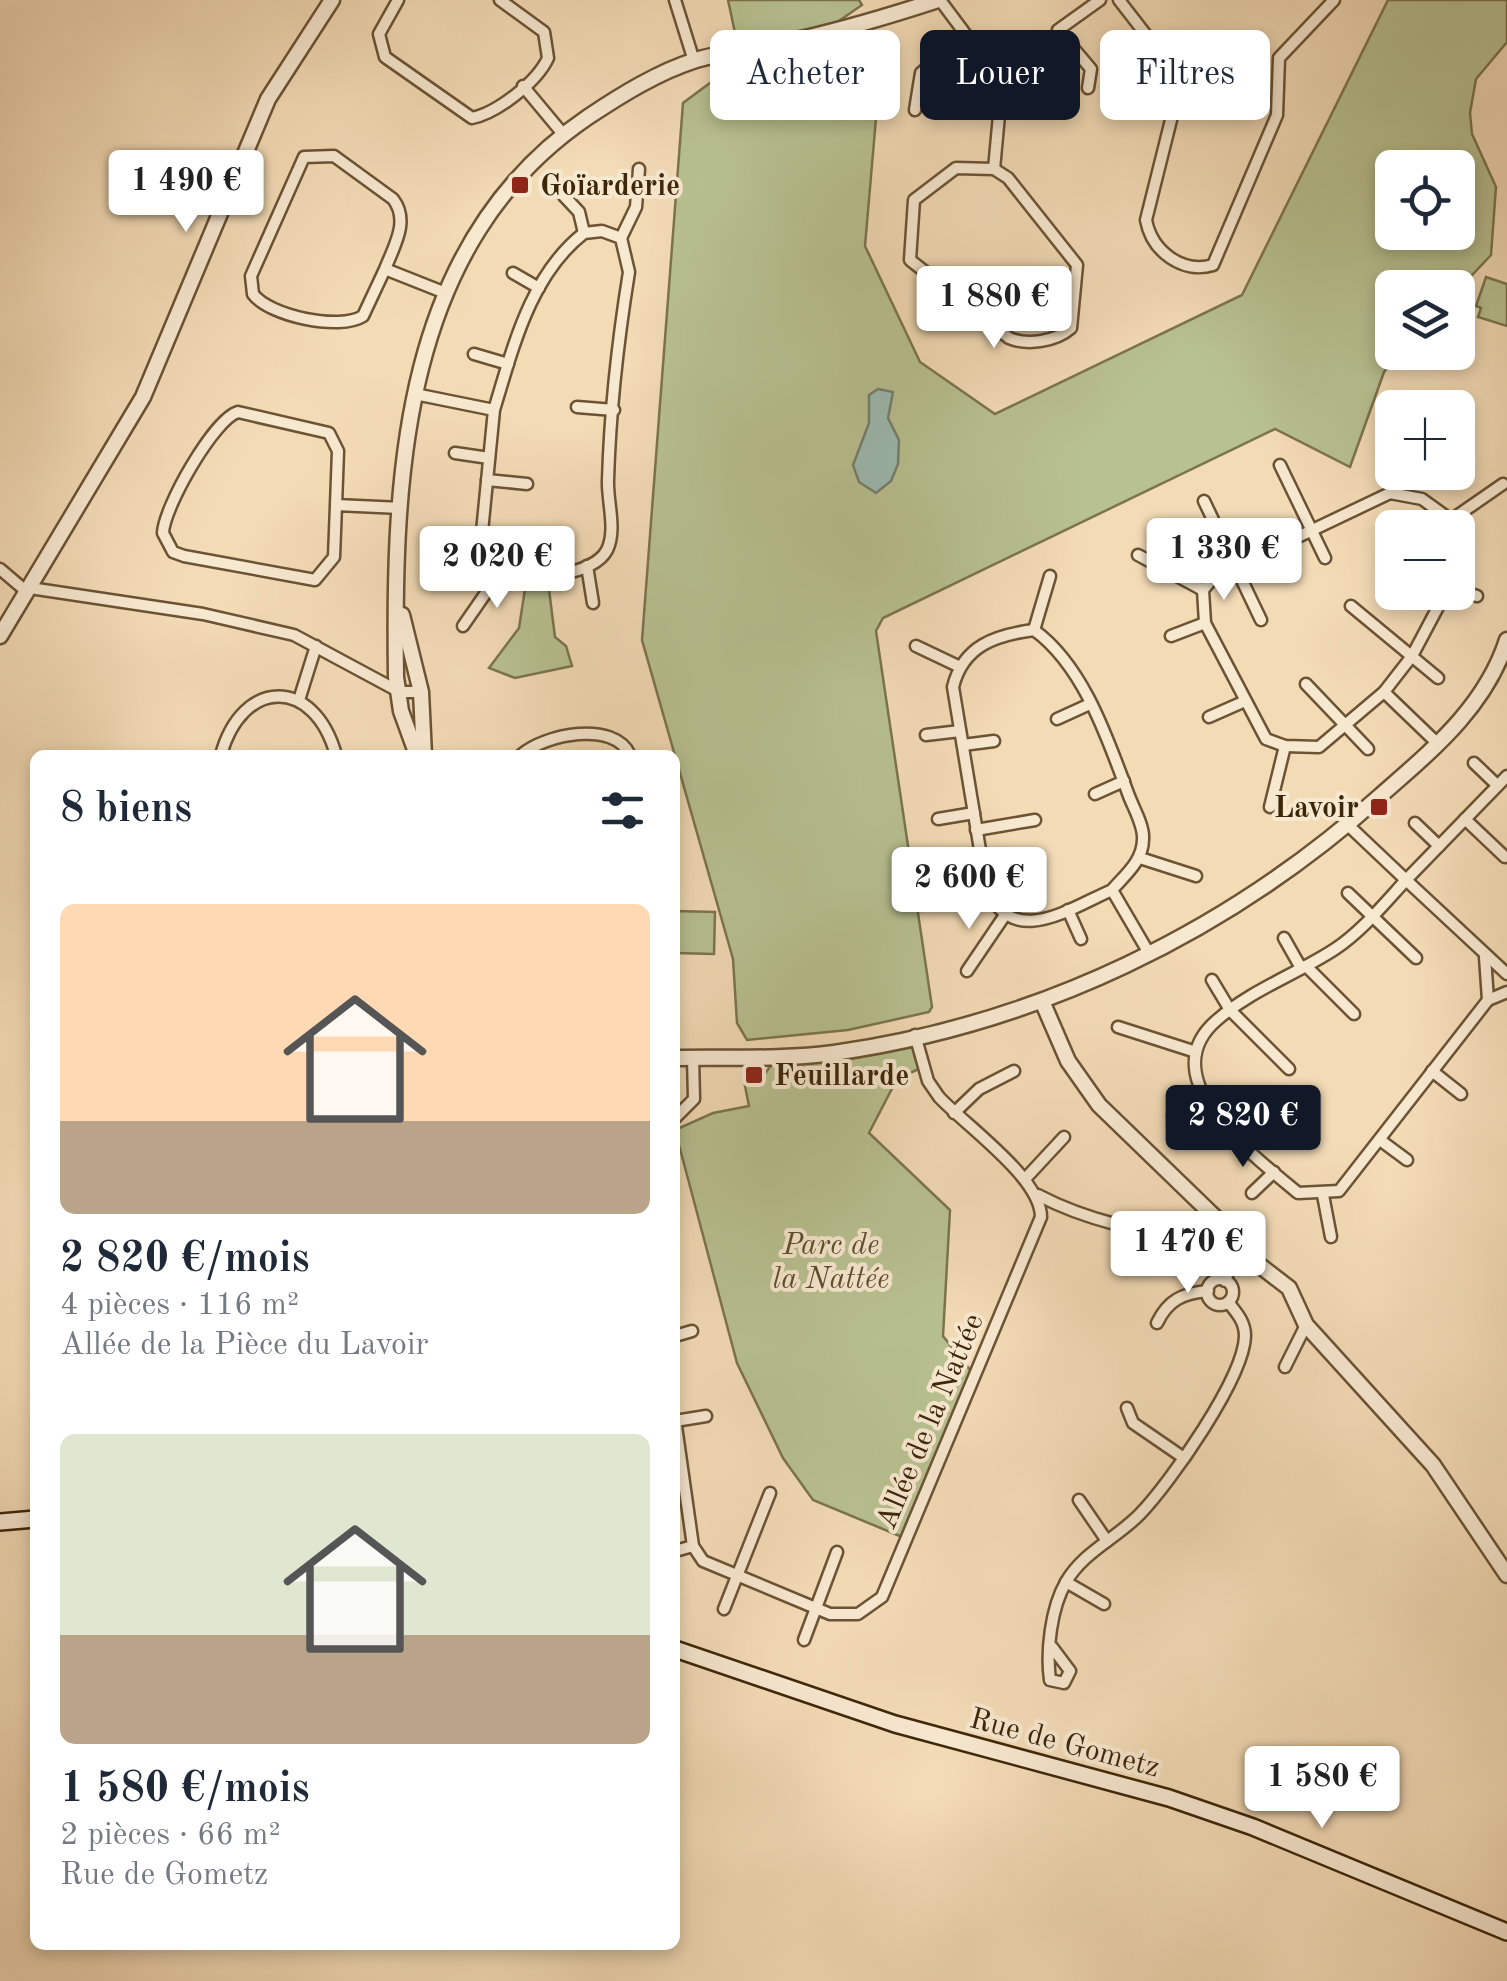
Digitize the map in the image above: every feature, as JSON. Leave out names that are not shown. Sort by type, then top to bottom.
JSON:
[{"type":"main road","points":[[0,1522],[30,1520]]},
{"type":"main road","name":"Rue de Gometz","points":[[680,1640],[828,1701]]},
{"type":"main road","name":"Rue de Gometz","points":[[680,1651],[956,1742],[1169,1798],[1253,1827],[1507,1932]]},
{"type":"street","points":[[0,636],[142,397],[268,99],[332,0]]},
{"type":"street","points":[[398,0],[379,34],[384,57],[464,116],[480,116],[524,86],[548,58],[548,37],[500,0]]},
{"type":"street","points":[[675,0],[694,61]]},
{"type":"street","points":[[419,750],[397,690],[396,665],[401,508],[415,394],[443,292],[494,206],[563,134],[611,102],[694,61],[853,27],[939,0],[958,30]]},
{"type":"street","points":[[1088,88],[1091,69],[1058,30],[1100,0]]},
{"type":"street","points":[[1118,0],[1181,80],[1146,220],[1148,230],[1173,262],[1198,270],[1213,264],[1277,116],[1279,58],[1334,0]]},
{"type":"street","points":[[915,110],[920,80]]},
{"type":"street","points":[[524,86],[563,134]]},
{"type":"street","points":[[994,170],[999,120]]},
{"type":"street","points":[[334,156],[400,207],[401,227],[385,270],[364,316],[346,323],[269,308],[253,294],[251,276],[304,157],[334,156]]},
{"type":"street","points":[[621,238],[602,231],[584,233],[539,288],[508,364],[494,410],[481,542],[487,562],[498,574],[536,576],[587,566],[602,557],[610,541],[608,481],[629,272],[621,238],[636,207],[639,168]]},
{"type":"street","points":[[956,168],[994,170],[1008,178],[1077,265],[1070,328],[1060,338],[1019,342],[1010,338],[910,260],[914,200],[956,168]]},
{"type":"street","points":[[564,196],[580,212],[584,233]]},
{"type":"street","points":[[385,270],[443,292]]},
{"type":"street","points":[[512,272],[539,288]]},
{"type":"street","points":[[474,354],[508,364]]},
{"type":"street","points":[[415,394],[494,410]]},
{"type":"street","points":[[577,406],[614,410]]},
{"type":"street","points":[[238,412],[329,433],[338,450],[336,505],[334,558],[314,580],[184,556],[173,552],[163,533],[168,512],[220,421],[238,412]]},
{"type":"street","points":[[455,453],[489,458]]},
{"type":"street","points":[[1280,465],[1325,558]]},
{"type":"street","points":[[486,480],[527,484]]},
{"type":"street","points":[[1470,510],[1502,484]]},
{"type":"street","points":[[1435,510],[1422,499],[1390,493],[1234,566],[1214,577],[1203,590],[1205,623],[1243,702],[1266,739],[1285,746],[1319,748],[1384,692],[1412,656],[1436,610]]},
{"type":"street","points":[[1204,501],[1261,620]]},
{"type":"street","points":[[336,505],[401,508]]},
{"type":"street","points":[[446,541],[481,542]]},
{"type":"street","points":[[1138,554],[1203,590]]},
{"type":"street","points":[[587,566],[593,603]]},
{"type":"street","points":[[0,569],[28,590],[203,614],[294,635],[397,690],[421,692]]},
{"type":"street","points":[[462,626],[498,574]]},
{"type":"street","points":[[1034,630],[1050,576]]},
{"type":"street","points":[[399,605],[421,692],[421,750]]},
{"type":"street","points":[[1351,606],[1438,678]]},
{"type":"street","points":[[1171,636],[1205,623]]},
{"type":"street","points":[[1034,630],[1052,643],[1090,704],[1144,836],[1140,858],[1112,890],[1048,918],[1018,922],[994,908],[986,886],[953,687],[958,666],[971,650],[1008,633],[1034,630]]},
{"type":"street","points":[[680,1058],[833,1053],[1042,1001],[1150,955],[1224,914],[1348,825],[1476,706],[1507,640]]},
{"type":"street","points":[[299,700],[316,646]]},
{"type":"street","points":[[916,646],[958,666]]},
{"type":"street","points":[[374,675],[396,665]]},
{"type":"street","points":[[1306,684],[1368,749]]},
{"type":"street","points":[[1384,692],[1437,743]]},
{"type":"street","points":[[222,750],[230,726],[249,706],[282,698],[299,700],[319,714],[334,750]]},
{"type":"street","points":[[1209,718],[1243,702]]},
{"type":"street","points":[[1057,719],[1090,704]]},
{"type":"street","points":[[926,735],[960,731]]},
{"type":"street","points":[[530,750],[540,744],[602,733],[619,740],[626,750]]},
{"type":"street","points":[[962,745],[994,741]]},
{"type":"street","points":[[1270,807],[1285,746]]},
{"type":"street","points":[[1474,763],[1496,785]]},
{"type":"street","points":[[1507,776],[1336,949],[1214,1022],[1196,1052],[1202,1098],[1298,1193],[1324,1195],[1339,1191],[1488,1000],[1507,992]]},
{"type":"street","points":[[1095,794],[1124,781]]},
{"type":"street","points":[[938,819],[974,814]]},
{"type":"street","points":[[1465,819],[1505,857]]},
{"type":"street","points":[[976,830],[1035,820]]},
{"type":"street","points":[[1416,824],[1439,846]]},
{"type":"street","points":[[1348,825],[1507,974]]},
{"type":"street","points":[[1140,858],[1196,876]]},
{"type":"street","points":[[1112,890],[1150,955]]},
{"type":"street","points":[[1348,893],[1416,958]]},
{"type":"street","points":[[1068,910],[1081,939]]},
{"type":"street","points":[[967,971],[1004,916]]},
{"type":"street","points":[[1284,938],[1303,967],[1354,1014]]},
{"type":"street","points":[[1485,957],[1488,1000]]},
{"type":"street","points":[[1212,980],[1230,1010],[1288,1069]]},
{"type":"street","points":[[1042,1001],[1068,1060],[1099,1105],[1222,1224],[1237,1248],[1283,1282],[1306,1325],[1433,1465],[1507,1576]]},
{"type":"street","points":[[1118,1028],[1196,1052]]},
{"type":"street","points":[[915,1035],[928,1081],[954,1114],[1038,1195],[1071,1213],[1123,1228],[1237,1248]]},
{"type":"street","points":[[680,1113],[694,1099],[692,1058]]},
{"type":"street","points":[[954,1114],[979,1089],[1014,1070]]},
{"type":"street","points":[[1432,1071],[1460,1094]]},
{"type":"street","points":[[1173,1115],[1202,1098]]},
{"type":"street","points":[[1024,1179],[1064,1137]]},
{"type":"street","points":[[1380,1140],[1407,1160]]},
{"type":"street","points":[[1252,1193],[1274,1172]]},
{"type":"street","name":"Allée de la Nattée","points":[[694,1546],[710,1567],[816,1608],[845,1616],[872,1608],[882,1597],[1037,1229],[1041,1217],[1038,1195]]},
{"type":"street","points":[[1324,1195],[1331,1236]]},
{"type":"street","points":[[1225,1281],[1237,1248]]},
{"type":"street","points":[[1157,1323],[1164,1308],[1176,1298],[1208,1290],[1214,1281],[1225,1281]]},
{"type":"street","points":[[1225,1281],[1233,1291],[1228,1302]]},
{"type":"street","points":[[1208,1290],[1212,1302],[1228,1302]]},
{"type":"street","points":[[1052,1647],[1051,1630],[1066,1582],[1084,1558],[1137,1518],[1184,1458],[1243,1348],[1241,1318],[1228,1302]]},
{"type":"street","points":[[1285,1367],[1306,1325]]},
{"type":"street","points":[[680,1335],[692,1332]]},
{"type":"street","points":[[1127,1408],[1134,1423],[1184,1458]]},
{"type":"street","points":[[680,1419],[706,1416]]},
{"type":"street","points":[[680,1469],[694,1546],[680,1550]]},
{"type":"street","points":[[724,1609],[770,1493]]},
{"type":"street","points":[[1079,1500],[1108,1541]]},
{"type":"street","name":"Allée de la Nattée","points":[[804,1640],[837,1552]]},
{"type":"street","points":[[1066,1582],[1104,1604]]},
{"type":"green space","points":[[728,0],[859,0],[862,5],[833,25],[805,30],[734,30]]},
{"type":"green space","points":[[1388,0],[1507,0],[1507,42],[1476,79],[1470,113],[1472,134],[1496,187],[1491,255],[1475,272],[1375,270],[1375,370],[1386,370],[1375,390],[1350,467],[1275,429],[883,618],[876,631],[932,1007],[929,1012],[848,1030],[747,1040],[737,1023],[733,959],[680,773],[680,750],[673,750],[642,640],[683,103],[710,83],[710,120],[876,120],[865,246],[920,362],[995,414],[1242,295]]},
{"type":"green space","points":[[1486,277],[1507,284],[1507,326],[1478,317],[1481,308],[1476,306]]},
{"type":"green space","points":[[547,574],[555,637],[566,646],[572,666],[515,678],[489,668],[519,628],[527,576]]},
{"type":"green space","points":[[680,911],[715,912],[714,954],[680,953]]},
{"type":"green space","name":"Parc de la Nattée","points":[[915,1035],[923,1067],[897,1079],[869,1133],[950,1210],[943,1336],[975,1376],[907,1539],[813,1500],[783,1458],[737,1363],[680,1149],[680,1128],[713,1113],[749,1106],[744,1081],[761,1079],[778,1056]]},
{"type":"water","points":[[878,389],[893,392],[888,418],[899,440],[898,464],[891,481],[876,493],[859,482],[853,465],[869,423],[869,395]]},
{"type":"place","name":"Goïarderie","points":[[520,185]]},
{"type":"place","name":"Lavoir","points":[[1379,807]]},
{"type":"place","name":"Feuillarde","points":[[754,1075]]}]
